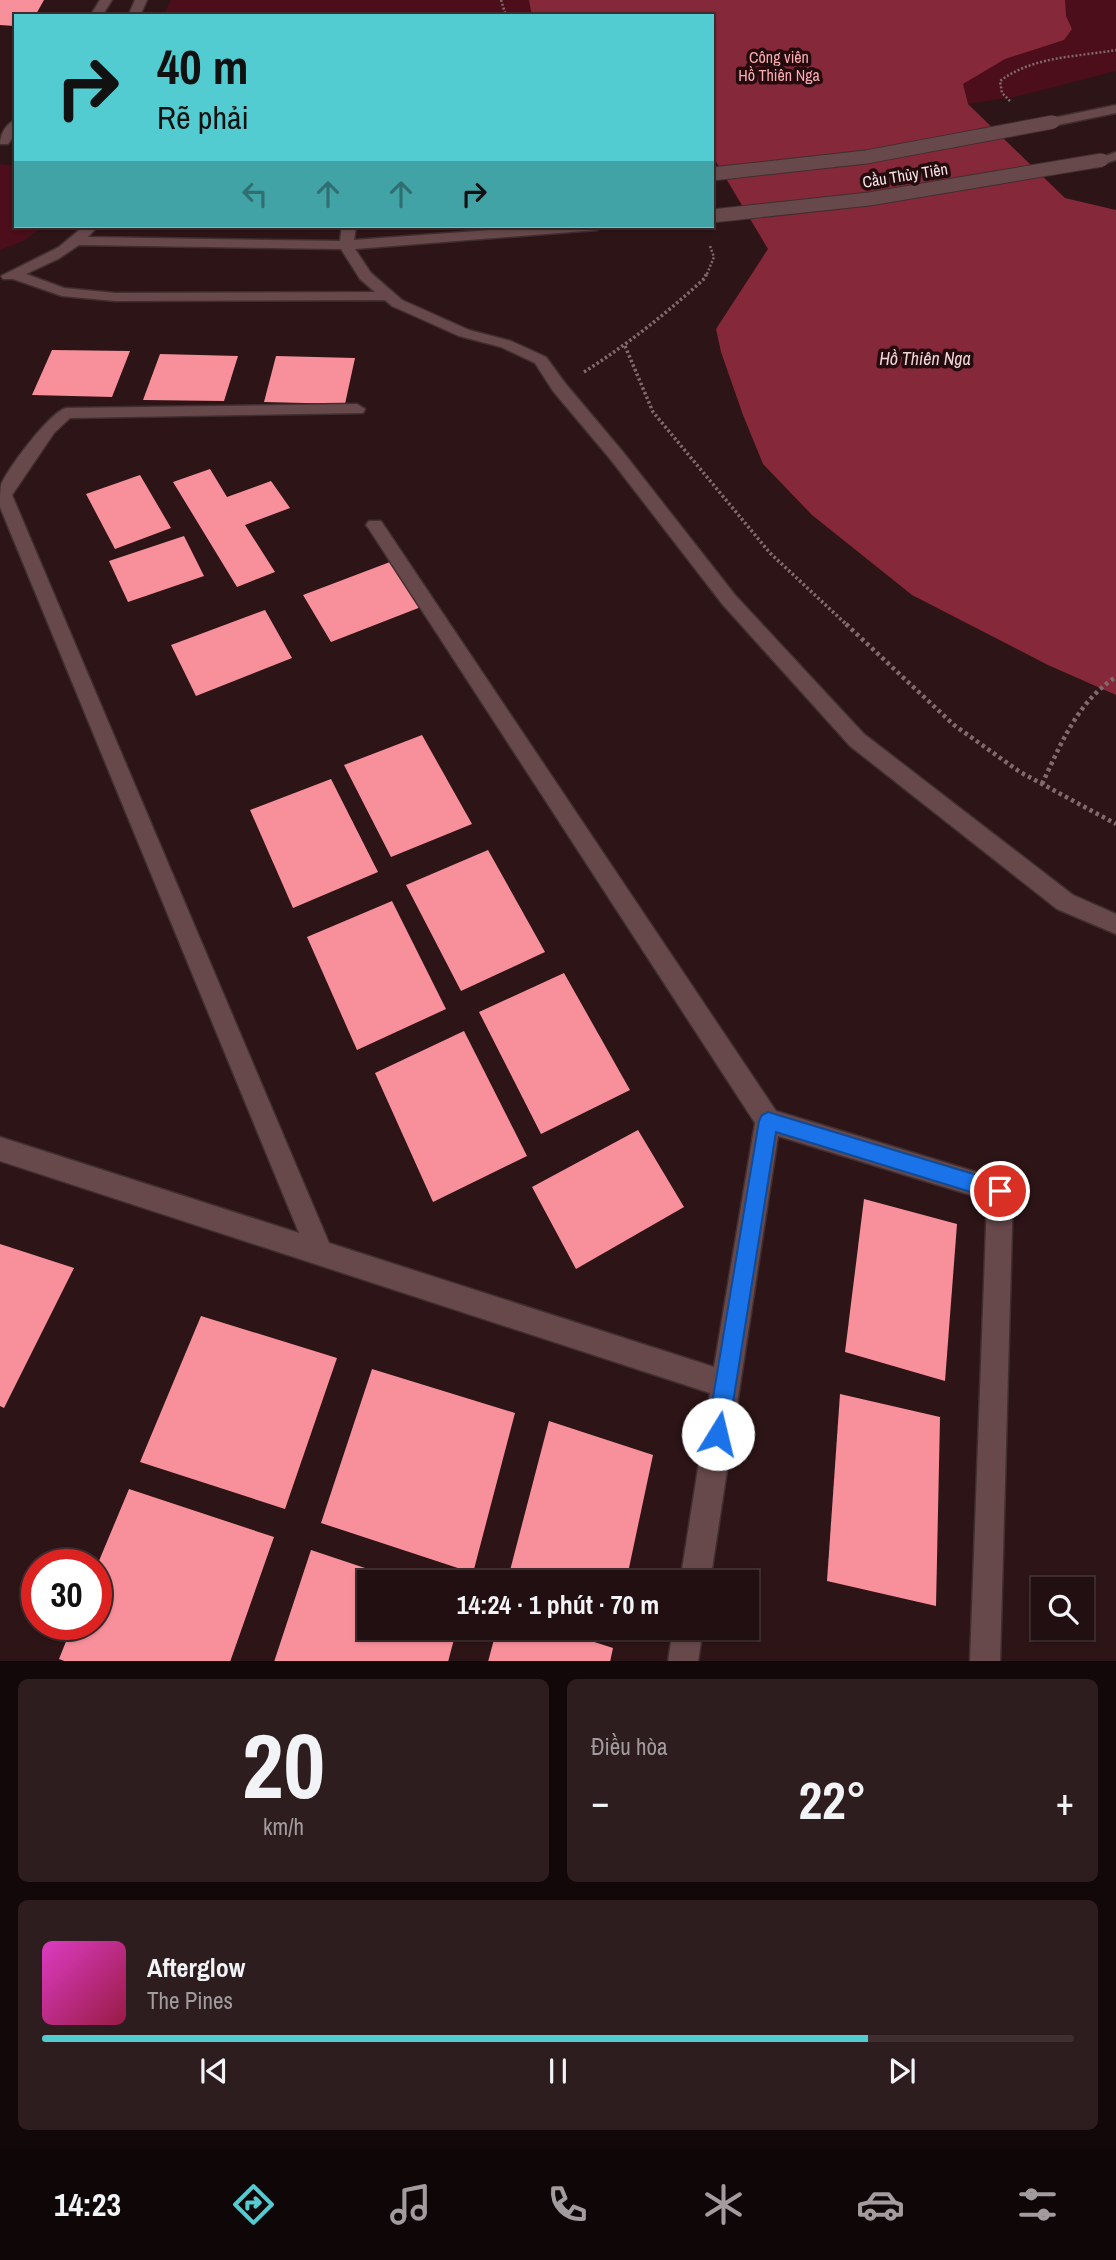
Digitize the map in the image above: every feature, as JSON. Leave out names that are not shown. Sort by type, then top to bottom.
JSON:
[{"type":"street","name":"Cầu Thủy Tiên","points":[[714,174],[866,157],[1116,109]]},
{"type":"street","name":"Cầu Thủy Tiên","points":[[714,216],[869,199],[1116,156]]},
{"type":"street","points":[[7,277],[44,263],[78,241],[89,228]]},
{"type":"street","points":[[349,228],[346,245],[365,276],[397,303],[464,332],[506,344],[541,360],[559,387],[617,456],[729,600],[857,740],[1065,902],[1116,924]]},
{"type":"street","points":[[78,241],[346,245],[571,228]]},
{"type":"street","points":[[7,277],[62,292],[115,298],[388,296]]},
{"type":"street","points":[[320,1253],[2,496],[48,429],[66,413],[357,409]]},
{"type":"street","points":[[375,525],[768,1121],[1000,1191],[985,1661]]},
{"type":"street","points":[[697,1570],[768,1121]]},
{"type":"street","points":[[0,1149],[725,1384]]},
{"type":"street","points":[[683,1661],[686,1640]]},
{"type":"path","points":[[1014,104],[1002,93],[1000,82],[1009,73],[1027,65],[1116,50]]},
{"type":"path","points":[[559,387],[625,346],[665,316],[705,278],[714,257],[710,246]]},
{"type":"path","points":[[625,346],[653,412],[770,553],[954,725],[1042,784],[1116,824]]},
{"type":"path","points":[[1042,784],[1071,725],[1088,701],[1116,677]]},
{"type":"green space","name":"Công viên Hồ Thiên Nga","points":[[171,0],[1116,0],[1116,71],[1019,96],[714,143],[714,14],[164,14]]},
{"type":"green space","points":[[0,164],[14,166],[14,228],[41,228],[23,241],[0,250]]},
{"type":"water","name":"Hồ Thiên Nga","points":[[529,0],[1065,0],[1066,16],[1072,29],[1064,40],[1005,59],[963,84],[968,104],[1065,198],[1116,210],[1116,695],[1048,665],[912,595],[812,515],[763,464],[721,352],[716,329],[768,249],[714,158],[714,14],[532,14]]},
{"type":"building","points":[[0,0],[44,0],[36,14],[14,14],[14,26],[0,25]]},
{"type":"building","points":[[52,350],[130,351],[112,397],[32,395]]},
{"type":"building","points":[[160,354],[238,356],[224,401],[143,400]]},
{"type":"building","points":[[276,356],[355,358],[345,404],[264,402]]},
{"type":"building","points":[[210,469],[227,497],[271,481],[290,508],[245,525],[275,572],[237,587],[173,482]]},
{"type":"building","points":[[140,475],[171,528],[115,549],[86,494]]},
{"type":"building","points":[[184,536],[204,576],[128,602],[109,561]]},
{"type":"building","points":[[390,562],[421,607],[331,642],[303,595]]},
{"type":"building","points":[[265,610],[292,658],[196,696],[171,645]]},
{"type":"building","points":[[422,735],[472,824],[391,857],[344,765]]},
{"type":"building","points":[[331,779],[378,872],[293,908],[250,810]]},
{"type":"building","points":[[488,850],[545,952],[461,991],[406,885]]},
{"type":"building","points":[[392,901],[446,1009],[357,1050],[307,937]]},
{"type":"building","points":[[564,973],[630,1090],[541,1134],[479,1012]]},
{"type":"building","points":[[464,1031],[527,1156],[433,1202],[375,1073]]},
{"type":"building","points":[[638,1130],[684,1207],[576,1269],[532,1187]]},
{"type":"building","points":[[864,1199],[957,1224],[945,1381],[845,1352]]},
{"type":"building","points":[[0,1244],[74,1268],[4,1408],[0,1406]]},
{"type":"building","points":[[201,1316],[337,1358],[285,1509],[140,1462]]},
{"type":"building","points":[[372,1369],[515,1413],[474,1570],[464,1570],[321,1523]]},
{"type":"building","points":[[840,1394],[940,1417],[936,1606],[827,1581]]},
{"type":"building","points":[[549,1421],[653,1455],[629,1570],[510,1570]]},
{"type":"building","points":[[129,1489],[274,1537],[230,1661],[59,1659],[67,1640],[112,1640],[112,1549],[104,1549]]},
{"type":"building","points":[[311,1550],[371,1570],[357,1570],[357,1640],[454,1640],[448,1661],[274,1661]]},
{"type":"building","points":[[494,1640],[588,1640],[613,1648],[610,1661],[488,1661]]},
{"type":"route","points":[[718,1434],[768,1121],[1000,1191]]}]
